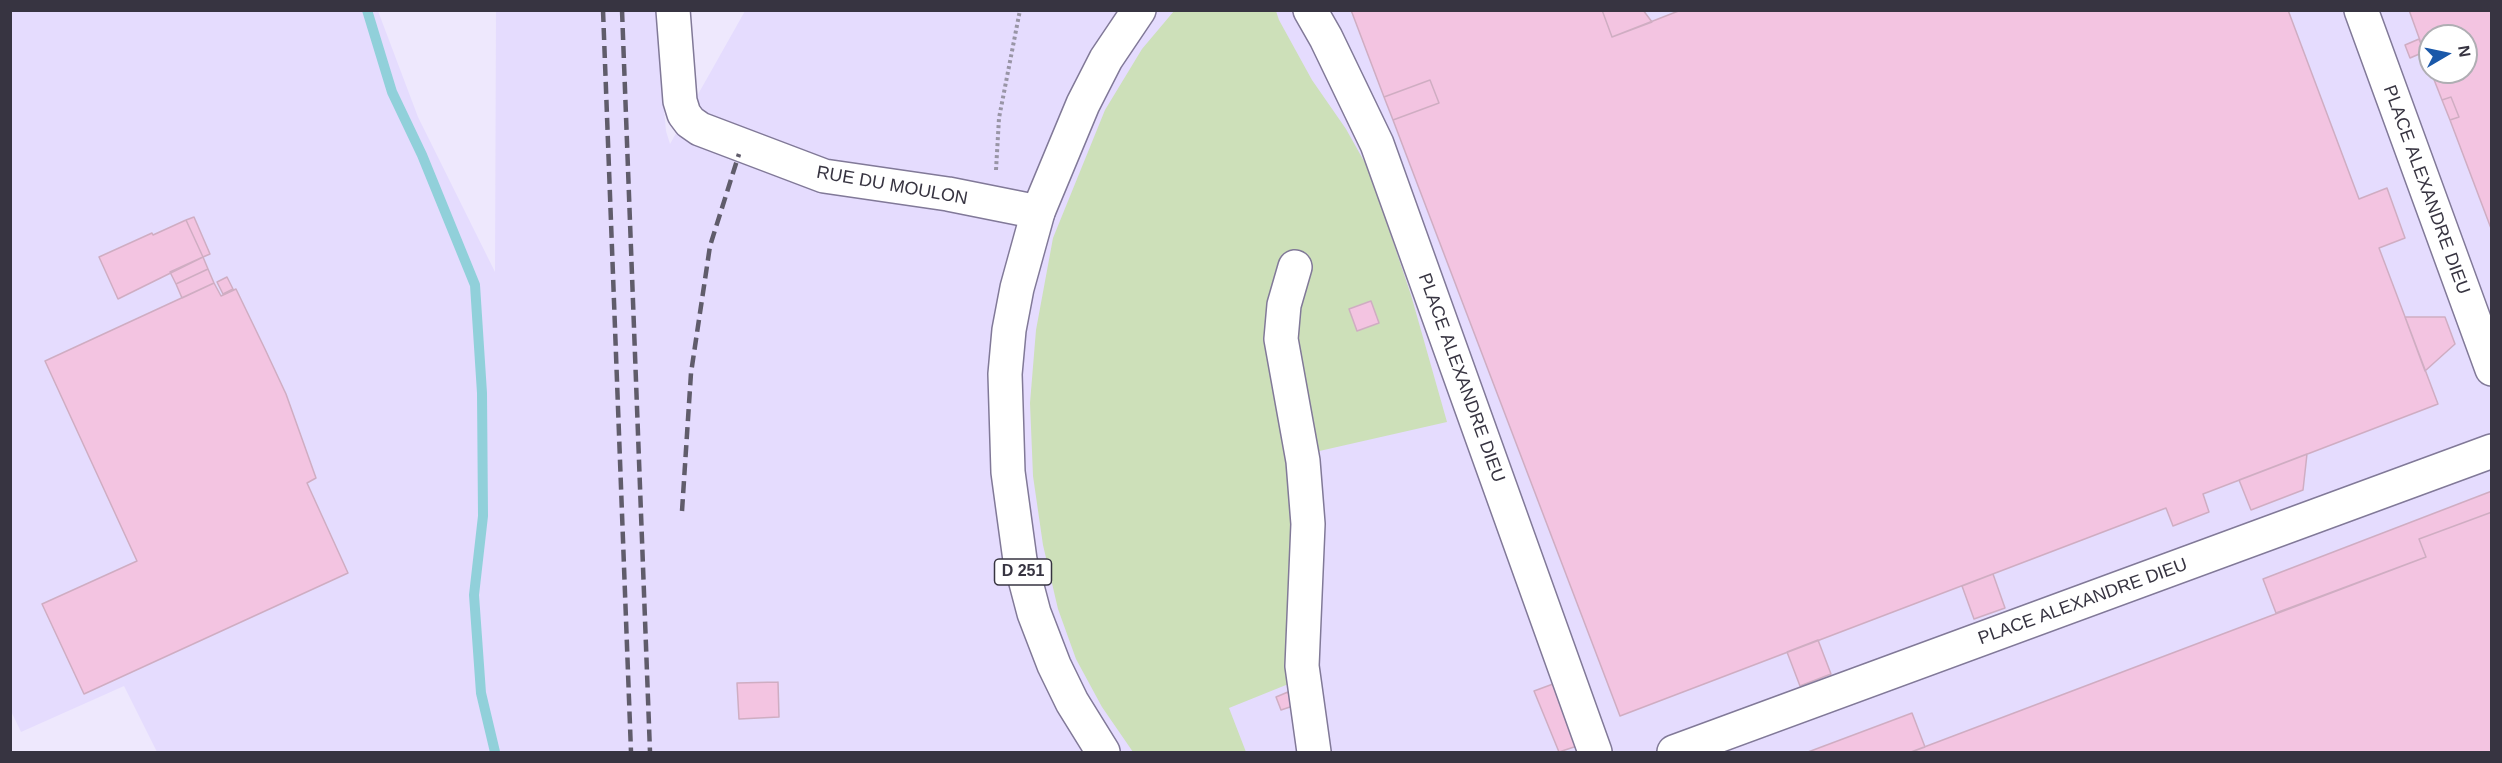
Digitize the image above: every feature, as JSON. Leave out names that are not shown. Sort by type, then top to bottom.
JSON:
[{"type":"main road","name":"RUE DU MOULON","points":[[673,10],[680,101],[690,122],[700,129],[824,176],[948,194],[1038,212]]},
{"type":"main road","name":"D 251","points":[[1103,753],[1072,702],[1042,634],[1020,560],[1013,522],[1008,472],[1005,374],[1009,330],[1017,288],[1038,212],[1083,104],[1106,59],[1139,10]]},
{"type":"main road","name":"PLACE ALEXANDRE DIEU","points":[[1310,10],[1377,144],[1595,753]]},
{"type":"main road","name":"PLACE ALEXANDRE DIEU","points":[[2361,10],[2492,369]]},
{"type":"main road","points":[[1295,267],[1284,305],[1281,339],[1303,461],[1308,524],[1302,666],[1314,753]]},
{"type":"main road","name":"PLACE ALEXANDRE DIEU","points":[[1674,753],[2492,451]]},
{"type":"path","points":[[993,203],[999,118],[1020,10]]},
{"type":"shaded area","points":[[10,11],[378,11],[418,117],[495,272],[496,11],[655,11],[666,131],[670,144],[745,11],[2491,11],[2491,752],[157,752],[124,686],[21,732],[10,709]]},
{"type":"green space","points":[[1174,11],[1276,11],[1312,80],[1346,129],[1369,170],[1411,295],[1447,422],[1293,457],[1291,683],[1229,708],[1246,752],[1133,752],[1102,707],[1076,659],[1058,609],[1043,545],[1033,476],[1030,403],[1036,330],[1053,238],[1105,110],[1142,49]]},
{"type":"building","points":[[1351,10],[1602,10],[1612,37],[1681,10],[2288,10],[2359,199],[2387,188],[2405,238],[2379,248],[2438,404],[2203,494],[2209,512],[2173,526],[2166,508],[1620,716],[1393,120],[1439,103],[1430,80],[1384,97]]},
{"type":"building","points":[[1602,10],[1643,10],[1652,22],[1612,37]]},
{"type":"building","points":[[2409,10],[2492,10],[2492,231],[2450,120],[2459,117],[2451,97],[2442,100],[2436,84],[2478,84],[2478,24],[2418,24],[2418,35]]},
{"type":"building","points":[[2418,39],[2418,55],[2410,58],[2405,45]]},
{"type":"building","points":[[1430,80],[1439,103],[1393,120],[1384,97]]},
{"type":"building","points":[[2451,97],[2459,117],[2450,120],[2442,100]]},
{"type":"building","points":[[194,217],[210,254],[203,257],[186,220]]},
{"type":"building","points":[[186,220],[203,257],[118,299],[99,257]]},
{"type":"building","points":[[203,257],[208,269],[176,284],[170,272]]},
{"type":"building","points":[[208,269],[214,283],[182,298],[176,284]]},
{"type":"building","points":[[227,277],[233,289],[223,294],[217,282]]},
{"type":"building","points":[[214,283],[221,296],[236,289],[286,394],[316,478],[307,483],[348,573],[84,694],[42,604],[137,561],[45,361]]},
{"type":"building","points":[[1371,301],[1379,323],[1357,331],[1349,309]]},
{"type":"building","points":[[2405,317],[2445,317],[2455,344],[2425,371]]},
{"type":"building","points":[[2307,454],[2303,490],[2251,510],[2239,480]]},
{"type":"building","points":[[2492,491],[2492,512],[2419,539],[2426,557],[2276,613],[2263,579]]},
{"type":"building","points":[[2492,512],[2492,752],[1911,752],[2426,557],[2419,539]]},
{"type":"building","points":[[1993,574],[2005,608],[1974,619],[1962,586]]},
{"type":"building","points":[[1818,640],[1831,674],[1800,686],[1787,652]]},
{"type":"building","points":[[778,682],[779,717],[739,719],[737,683]]},
{"type":"building","points":[[1553,684],[1577,746],[1559,752],[1534,691]]},
{"type":"building","points":[[1288,692],[1293,706],[1281,710],[1276,697]]},
{"type":"building","points":[[1912,713],[1925,747],[1911,752],[1808,752]]},
{"type":"waterway","points":[[367,10],[392,92],[422,155],[475,285],[482,393],[483,516],[474,595],[481,693],[495,752]]},
{"type":"railway","points":[[603,10],[631,752]]},
{"type":"railway","points":[[622,10],[650,752]]},
{"type":"railway","points":[[682,511],[691,373],[710,246],[739,154]]}]
